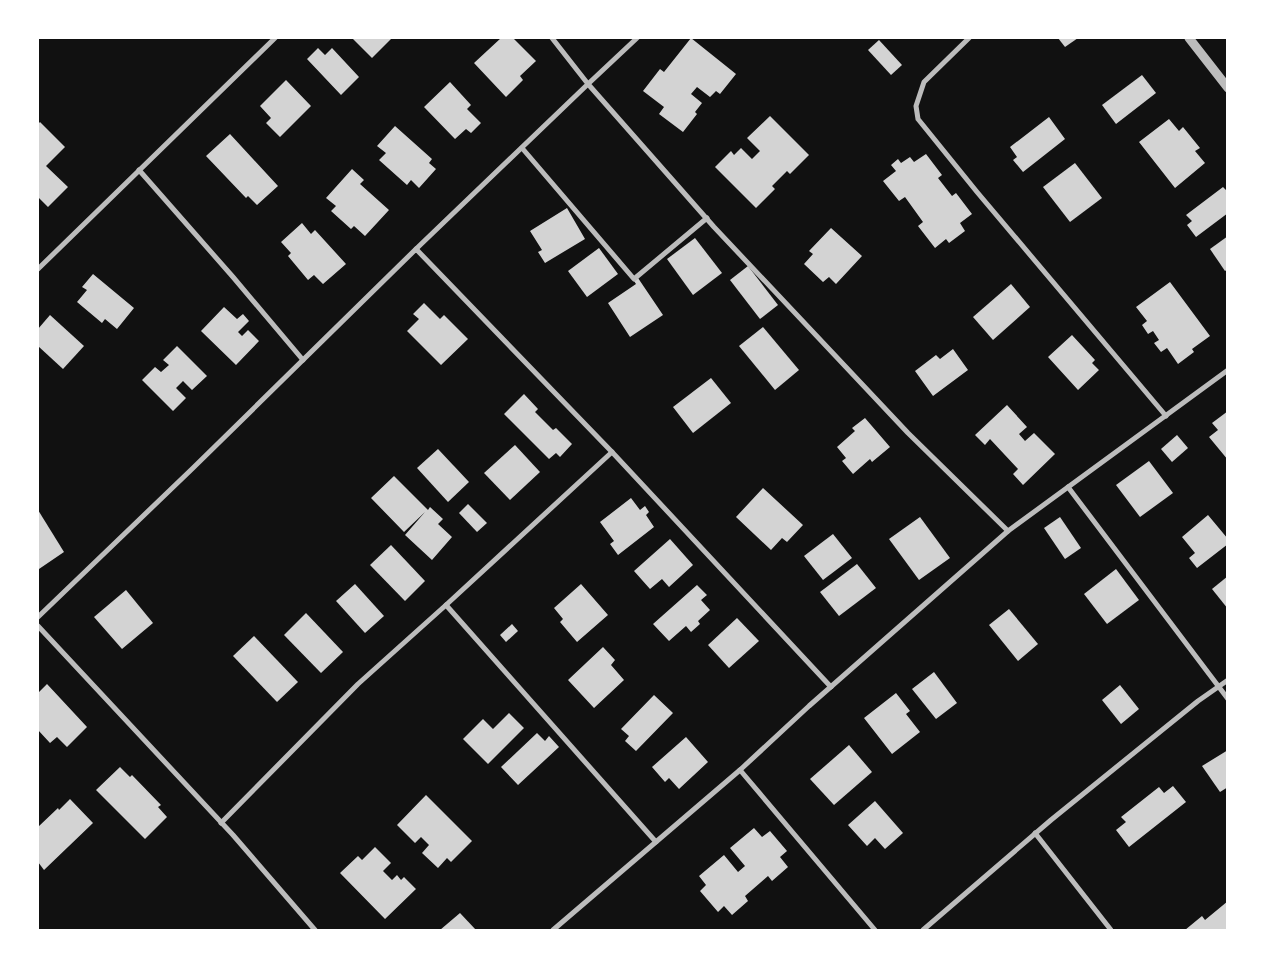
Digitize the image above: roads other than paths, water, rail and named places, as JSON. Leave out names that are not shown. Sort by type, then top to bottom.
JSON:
[{"type":"street","points":[[38,269],[275,38]]},
{"type":"street","points":[[552,38],[588,84],[707,218],[908,433],[1008,531]]},
{"type":"street","points":[[38,617],[416,249],[637,38]]},
{"type":"street","points":[[969,38],[924,82],[916,106],[918,118],[1166,416]]},
{"type":"street","points":[[1189,38],[1228,88]]},
{"type":"street","points":[[522,148],[634,279],[707,218]]},
{"type":"street","points":[[139,170],[302,360]]},
{"type":"street","points":[[416,249],[612,452],[831,687]]},
{"type":"street","points":[[553,930],[740,770],[1008,531],[1228,370]]},
{"type":"street","points":[[221,823],[358,684],[612,452]]},
{"type":"street","points":[[1068,487],[1228,700]]},
{"type":"street","points":[[446,605],[656,842]]},
{"type":"street","points":[[38,626],[221,823],[315,930]]},
{"type":"street","points":[[923,930],[1036,833],[1198,701],[1228,680]]},
{"type":"street","points":[[740,770],[875,930]]},
{"type":"street","points":[[1036,833],[1111,930]]}]
